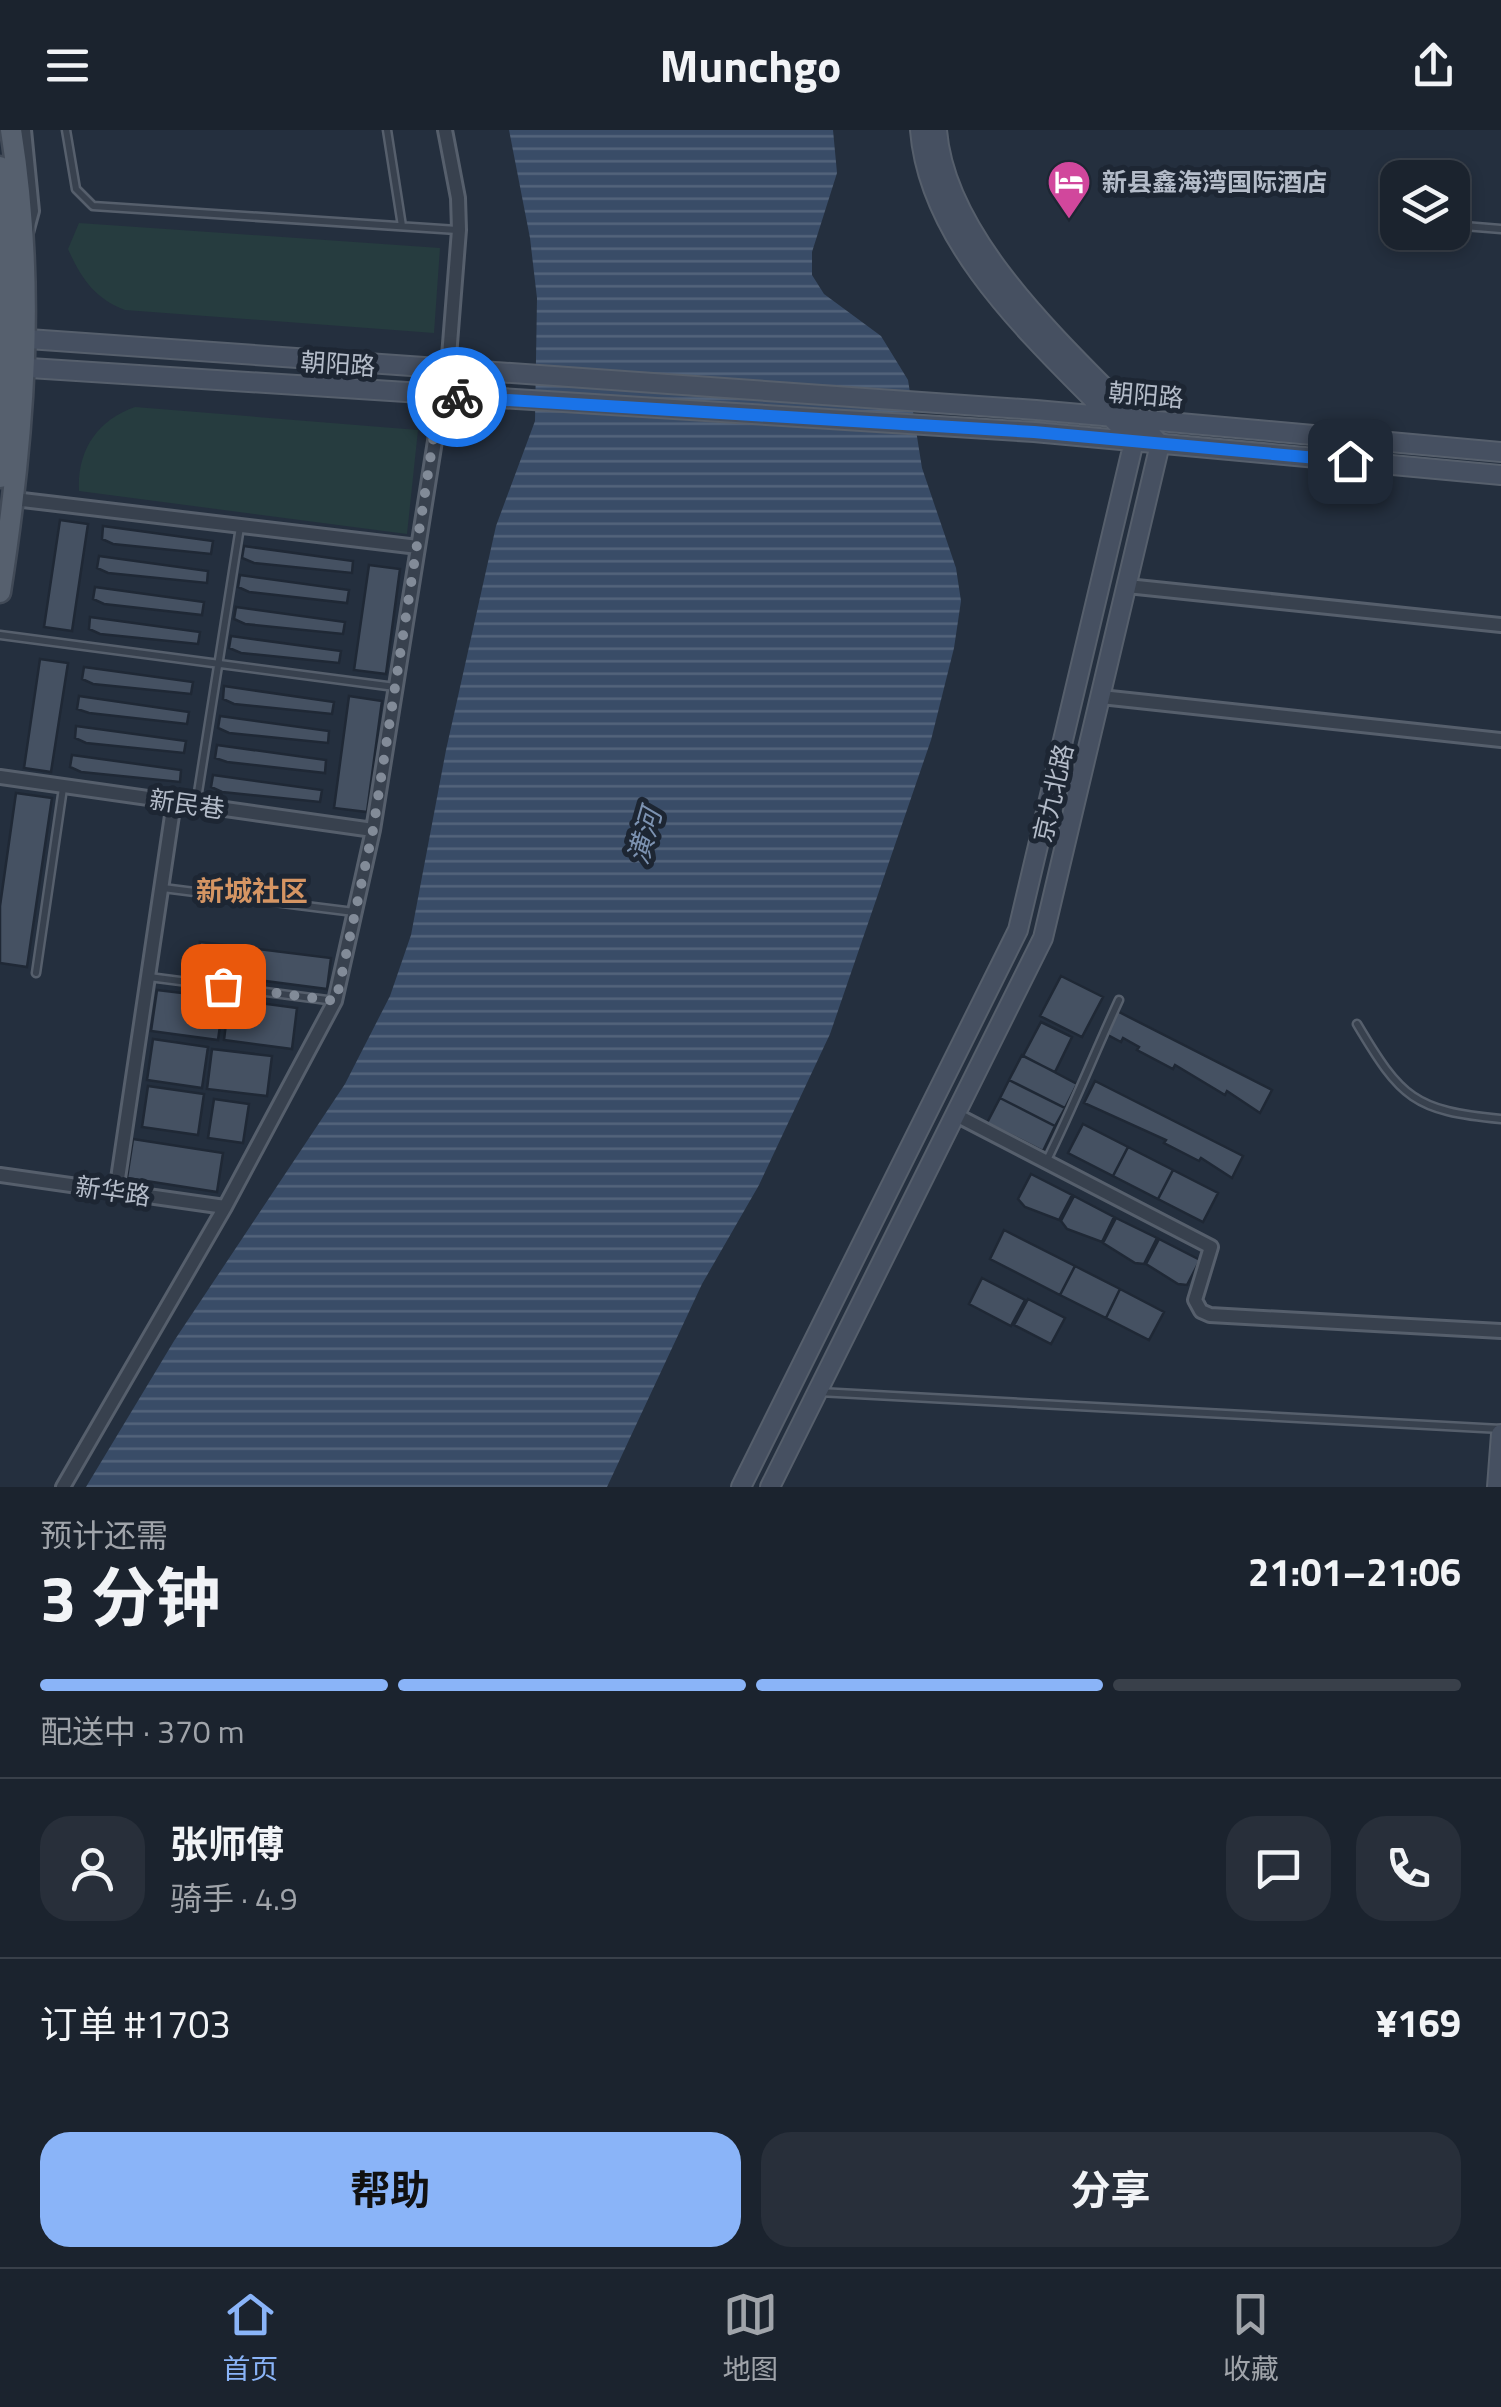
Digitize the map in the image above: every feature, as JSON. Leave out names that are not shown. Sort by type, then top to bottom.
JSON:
[{"type":"main road","points":[[0,592],[14,500],[23,244],[11,130]]},
{"type":"main road","points":[[920,130],[932,192],[968,259],[1134,442]]},
{"type":"main road","points":[[937,130],[948,186],[981,249],[1160,444]]},
{"type":"main road","points":[[0,168],[17,338]]},
{"type":"main road","name":"朝阳路","points":[[17,338],[964,404],[1501,452]]},
{"type":"main road","points":[[0,476],[17,367]]},
{"type":"main road","name":"朝阳路","points":[[17,367],[964,428],[1501,475]]},
{"type":"main road","name":"京九北路","points":[[740,1487],[1018,930],[1134,442]]},
{"type":"main road","name":"京九北路","points":[[770,1487],[1043,938],[1160,444]]},
{"type":"main road","points":[[1496,1487],[1501,1431]]},
{"type":"street","points":[[23,244],[32,212],[24,130]]},
{"type":"street","points":[[444,130],[458,198],[459,230],[448,369]]},
{"type":"street","points":[[63,1487],[225,1207],[336,1001],[373,830],[442,396]]},
{"type":"street","points":[[14,500],[418,546]]},
{"type":"street","points":[[1127,586],[1501,625]]},
{"type":"street","points":[[1101,696],[1501,740]]},
{"type":"street","name":"新民巷","points":[[0,778],[373,830]]},
{"type":"street","points":[[116,1192],[174,802]]},
{"type":"street","points":[[956,1116],[1211,1247],[1195,1300],[1201,1311],[1210,1315],[1501,1331]]},
{"type":"street","name":"新华路","points":[[0,1176],[225,1207]]},
{"type":"lane","points":[[66,130],[76,189],[93,206],[459,230]]},
{"type":"lane","points":[[387,130],[402,226]]},
{"type":"lane","points":[[1470,226],[1501,229]]},
{"type":"lane","points":[[196,805],[240,526]]},
{"type":"lane","points":[[0,634],[396,687]]},
{"type":"lane","points":[[36,973],[64,786]]},
{"type":"lane","points":[[161,888],[355,912]]},
{"type":"lane","points":[[148,977],[336,1001]]},
{"type":"lane","points":[[1046,1162],[1087,1080],[1089,1064],[1119,1000]]},
{"type":"lane","points":[[1356,1024],[1384,1070],[1412,1098],[1442,1114],[1501,1119]]},
{"type":"lane","points":[[818,1392],[1501,1431]]},
{"type":"green space","points":[[79,223],[440,248],[434,333],[125,310],[97,293],[73,259],[68,249]]},
{"type":"green space","points":[[135,407],[418,430],[407,534],[79,491],[82,463],[92,439],[110,420]]},
{"type":"water","name":"潢河","points":[[509,130],[833,130],[837,173],[812,252],[812,275],[824,294],[881,336],[908,380],[922,468],[956,568],[961,601],[954,648],[931,740],[830,1034],[759,1185],[702,1284],[607,1487],[86,1487],[174,1341],[345,1084],[390,996],[411,935],[446,750],[496,526],[535,421],[537,298]]},
{"type":"building","points":[[60,520],[88,524],[72,631],[44,627]]},
{"type":"building","points":[[103,526],[213,541],[211,554],[113,544],[102,539]]},
{"type":"building","points":[[244,546],[353,561],[352,573],[254,563],[242,558]]},
{"type":"building","points":[[99,556],[208,571],[207,583],[108,573],[97,568]]},
{"type":"building","points":[[369,565],[400,569],[386,674],[354,670]]},
{"type":"building","points":[[240,575],[349,590],[347,603],[249,592],[238,587]]},
{"type":"building","points":[[95,587],[204,602],[202,615],[104,604],[93,599]]},
{"type":"building","points":[[236,607],[345,622],[343,634],[245,624],[234,619]]},
{"type":"building","points":[[90,617],[200,632],[198,644],[100,634],[89,629]]},
{"type":"building","points":[[231,636],[341,651],[339,663],[241,653],[229,648]]},
{"type":"building","points":[[40,659],[68,663],[51,772],[24,768]]},
{"type":"building","points":[[84,667],[193,682],[191,694],[93,684],[82,679]]},
{"type":"building","points":[[224,686],[334,702],[332,714],[234,704],[223,699]]},
{"type":"building","points":[[79,696],[189,712],[187,724],[89,713],[77,709]]},
{"type":"building","points":[[349,696],[382,701],[367,812],[334,808]]},
{"type":"building","points":[[220,716],[329,731],[328,743],[229,733],[218,728]]},
{"type":"building","points":[[76,726],[186,741],[184,753],[86,743],[75,738]]},
{"type":"building","points":[[217,745],[326,760],[325,773],[227,762],[215,758]]},
{"type":"building","points":[[72,755],[181,770],[180,782],[81,772],[70,767]]},
{"type":"building","points":[[213,775],[322,790],[320,802],[222,792],[211,787]]},
{"type":"building","points":[[16,793],[52,798],[27,967],[0,963],[0,906]]},
{"type":"building","points":[[200,942],[331,958],[327,989],[197,972]]},
{"type":"building","points":[[1061,976],[1103,997],[1082,1037],[1040,1016]]},
{"type":"building","points":[[157,990],[224,998],[218,1040],[151,1031]]},
{"type":"building","points":[[229,999],[297,1008],[292,1049],[224,1040]]},
{"type":"building","points":[[1117,1011],[1272,1090],[1260,1113],[1227,1091],[1225,1095],[1175,1065],[1173,1069],[1137,1050],[1139,1047],[1123,1038],[1121,1042],[1106,1034]]},
{"type":"building","points":[[1041,1022],[1072,1037],[1055,1072],[1023,1056]]},
{"type":"building","points":[[153,1039],[208,1047],[202,1088],[147,1080]]},
{"type":"building","points":[[212,1049],[272,1056],[267,1096],[207,1089]]},
{"type":"building","points":[[1022,1055],[1077,1084],[1065,1108],[1009,1080]]},
{"type":"building","points":[[1009,1080],[1065,1108],[1055,1126],[1000,1098]]},
{"type":"building","points":[[1095,1081],[1243,1156],[1232,1178],[1201,1158],[1199,1161],[1164,1143],[1166,1140],[1084,1103]]},
{"type":"building","points":[[148,1086],[204,1094],[198,1135],[142,1127]]},
{"type":"building","points":[[1000,1098],[1055,1126],[1043,1151],[987,1123]]},
{"type":"building","points":[[214,1099],[249,1104],[243,1143],[208,1138]]},
{"type":"building","points":[[1083,1124],[1128,1147],[1113,1176],[1068,1153]]},
{"type":"building","points":[[133,1139],[223,1153],[217,1192],[127,1178]]},
{"type":"building","points":[[1128,1147],[1173,1170],[1158,1199],[1113,1176]]},
{"type":"building","points":[[1173,1170],[1218,1193],[1203,1222],[1158,1199]]},
{"type":"building","points":[[1031,1174],[1072,1195],[1059,1220],[1025,1207],[1018,1199]]},
{"type":"building","points":[[1074,1196],[1114,1217],[1102,1242],[1067,1229],[1061,1221]]},
{"type":"building","points":[[1116,1218],[1157,1238],[1144,1264],[1135,1263],[1103,1243]]},
{"type":"building","points":[[1004,1230],[1075,1266],[1060,1295],[990,1259]]},
{"type":"building","points":[[1159,1239],[1200,1260],[1187,1285],[1178,1284],[1146,1264]]},
{"type":"building","points":[[1075,1266],[1120,1289],[1106,1318],[1060,1295]]},
{"type":"building","points":[[982,1278],[1025,1300],[1011,1326],[969,1304]]},
{"type":"building","points":[[1120,1289],[1164,1312],[1149,1340],[1106,1318]]},
{"type":"building","points":[[1028,1299],[1065,1318],[1051,1344],[1014,1325]]},
{"type":"way so far","points":[[223,986],[336,1001],[373,830],[442,396],[457,397]]},
{"type":"place","name":"新县鑫海湾国际酒店","points":[[1069,220]]},
{"type":"district","name":"新城社区","points":[[252,890]]},
{"type":"route","points":[[457,397],[1034,432],[1350,461]]}]
